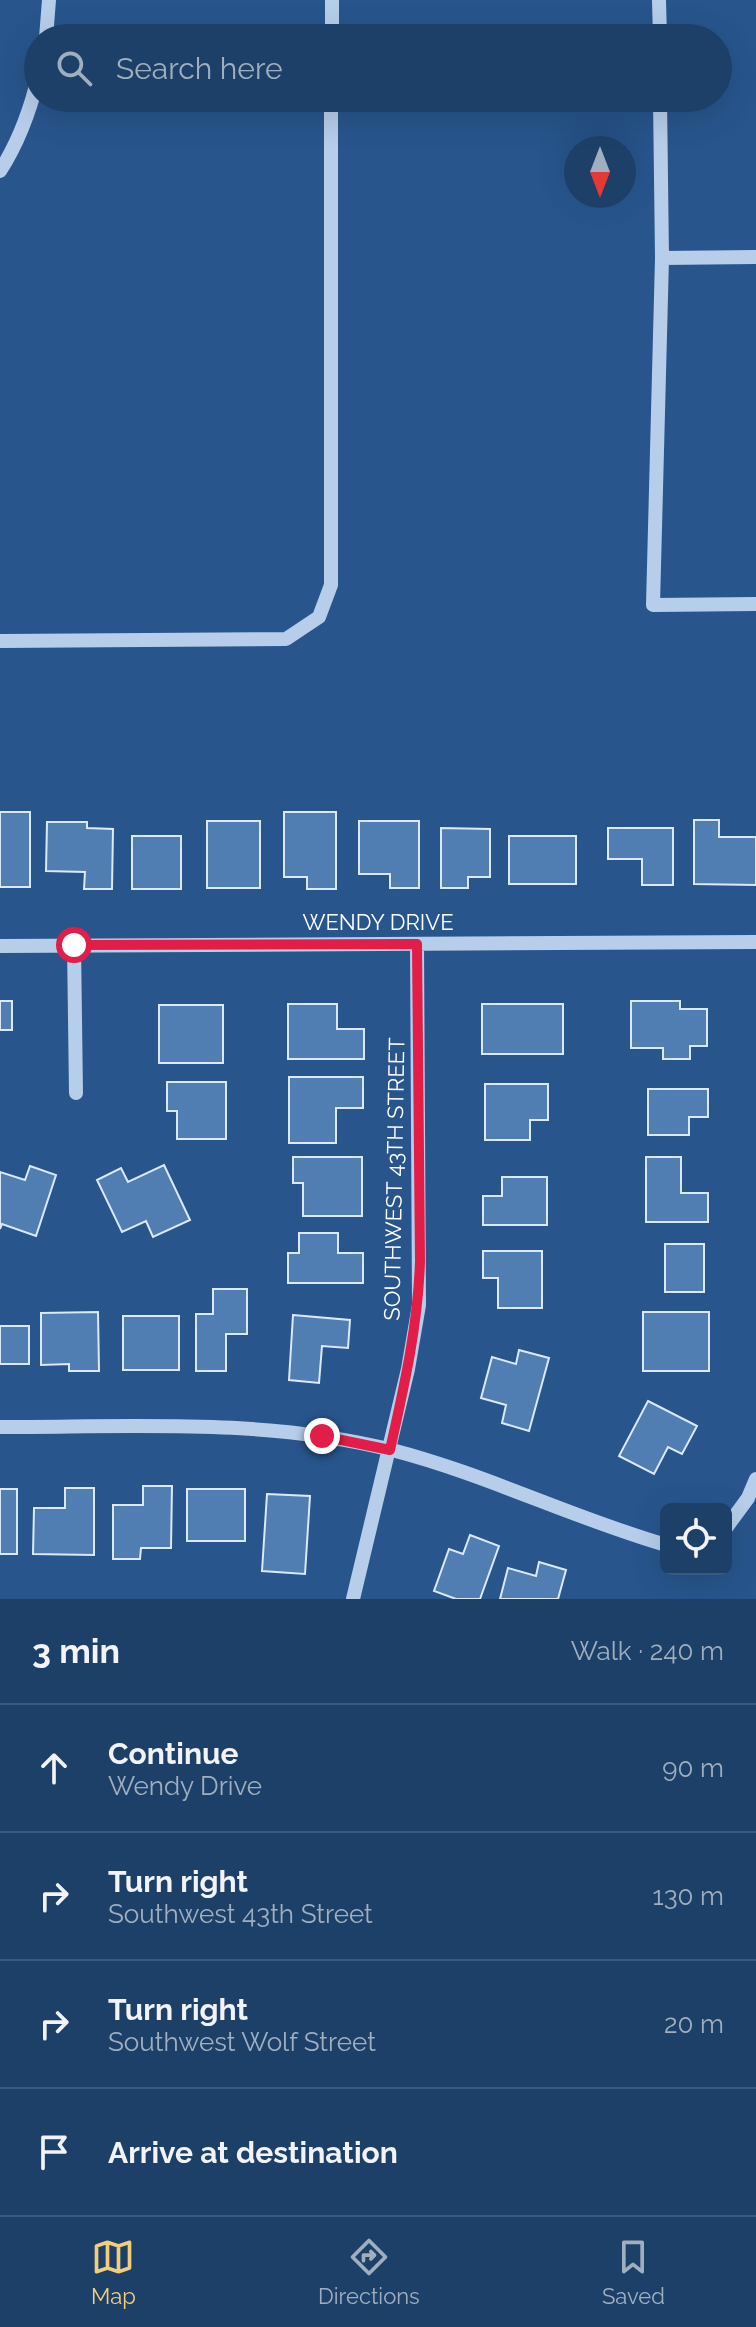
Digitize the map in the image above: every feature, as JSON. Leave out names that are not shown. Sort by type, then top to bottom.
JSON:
[{"type":"street","points":[[47,24],[49,0]]},
{"type":"street","points":[[332,0],[332,24]]},
{"type":"street","points":[[659,0],[660,24]]},
{"type":"street","points":[[0,171],[11,154],[28,112]]},
{"type":"street","points":[[0,641],[286,639],[319,617],[331,585],[331,112]]},
{"type":"street","points":[[660,112],[662,258],[653,605],[756,604]]},
{"type":"street","points":[[662,258],[756,257]]},
{"type":"street","name":"WENDY DRIVE","points":[[0,946],[756,942]]},
{"type":"street","name":"SOUTHWEST 43TH STREET","points":[[353,1599],[390,1450],[419,1305],[417,944]]},
{"type":"street","points":[[74,945],[76,1093]]},
{"type":"street","points":[[0,1427],[246,1428],[322,1436],[436,1463],[660,1543]]},
{"type":"street","points":[[732,1520],[748,1498],[756,1479]]},
{"type":"building","points":[[0,812],[30,812],[30,887],[0,887]]},
{"type":"building","points":[[284,812],[336,812],[336,889],[307,889],[307,877],[284,877]]},
{"type":"building","points":[[694,820],[719,820],[719,837],[756,837],[756,885],[694,884]]},
{"type":"building","points":[[207,821],[260,821],[260,888],[207,888]]},
{"type":"building","points":[[359,821],[419,821],[419,888],[390,888],[390,874],[359,874]]},
{"type":"building","points":[[47,822],[87,822],[87,828],[113,829],[112,889],[84,889],[85,872],[46,871]]},
{"type":"building","points":[[441,828],[490,829],[490,877],[468,877],[468,888],[441,888]]},
{"type":"building","points":[[608,828],[673,828],[673,885],[642,885],[642,859],[608,859]]},
{"type":"building","points":[[132,836],[181,836],[181,889],[132,889]]},
{"type":"building","points":[[509,836],[576,836],[576,884],[509,884]]},
{"type":"building","points":[[0,1001],[12,1001],[12,1030],[0,1030]]},
{"type":"building","points":[[631,1001],[680,1001],[680,1009],[707,1009],[707,1046],[690,1046],[690,1059],[663,1059],[663,1048],[631,1048]]},
{"type":"building","points":[[288,1004],[337,1004],[337,1029],[364,1029],[364,1059],[288,1059]]},
{"type":"building","points":[[482,1004],[563,1004],[563,1054],[482,1054]]},
{"type":"building","points":[[159,1005],[223,1005],[223,1063],[159,1063]]},
{"type":"building","points":[[289,1077],[363,1077],[363,1108],[336,1108],[336,1143],[289,1143]]},
{"type":"building","points":[[167,1082],[226,1082],[226,1139],[177,1139],[177,1111],[167,1111]]},
{"type":"building","points":[[485,1084],[548,1084],[548,1120],[530,1120],[530,1140],[485,1140]]},
{"type":"building","points":[[648,1089],[708,1089],[708,1117],[689,1117],[689,1135],[648,1135]]},
{"type":"building","points":[[293,1157],[362,1157],[362,1216],[303,1216],[303,1183],[293,1183]]},
{"type":"building","points":[[646,1157],[681,1157],[681,1193],[708,1193],[708,1222],[646,1222]]},
{"type":"building","points":[[164,1165],[190,1220],[153,1237],[146,1221],[122,1232],[97,1180],[121,1168],[128,1182]]},
{"type":"building","points":[[30,1166],[56,1175],[36,1236],[2,1224],[0,1229],[0,1172],[25,1180]]},
{"type":"building","points":[[502,1177],[547,1177],[547,1225],[483,1225],[483,1196],[502,1196]]},
{"type":"building","points":[[299,1233],[338,1233],[338,1253],[363,1253],[363,1283],[288,1283],[288,1253],[299,1253]]},
{"type":"building","points":[[665,1244],[704,1244],[704,1292],[665,1292]]},
{"type":"building","points":[[483,1251],[542,1251],[542,1308],[498,1308],[498,1278],[483,1278]]},
{"type":"building","points":[[213,1289],[247,1289],[247,1334],[226,1334],[226,1371],[196,1371],[196,1314],[213,1314]]},
{"type":"building","points":[[98,1312],[99,1371],[69,1371],[69,1364],[41,1365],[41,1313]]},
{"type":"building","points":[[643,1312],[709,1312],[709,1371],[643,1371]]},
{"type":"building","points":[[293,1315],[350,1320],[348,1348],[322,1346],[319,1383],[289,1380]]},
{"type":"building","points":[[123,1316],[179,1316],[179,1370],[123,1370]]},
{"type":"building","points":[[0,1326],[29,1326],[29,1364],[0,1364]]},
{"type":"building","points":[[519,1350],[549,1358],[529,1431],[502,1423],[506,1405],[481,1398],[492,1357],[516,1364]]},
{"type":"building","points":[[648,1401],[697,1426],[682,1454],[668,1447],[654,1474],[619,1456]]},
{"type":"building","points":[[143,1486],[172,1486],[171,1548],[141,1548],[140,1559],[113,1559],[113,1505],[143,1505]]},
{"type":"building","points":[[65,1488],[94,1488],[94,1555],[33,1554],[34,1508],[65,1508]]},
{"type":"building","points":[[0,1489],[17,1489],[17,1554],[0,1554]]},
{"type":"building","points":[[187,1489],[245,1489],[245,1541],[187,1541]]},
{"type":"building","points":[[267,1494],[310,1496],[305,1574],[262,1571]]},
{"type":"building","points":[[470,1535],[499,1546],[480,1599],[456,1599],[434,1591],[449,1549],[463,1554]]},
{"type":"building","points":[[539,1562],[566,1570],[558,1599],[500,1599],[508,1568],[536,1576]]},
{"type":"route","points":[[74,945],[417,944],[420,1261],[419,1305],[408,1369],[390,1450],[322,1436]]}]
